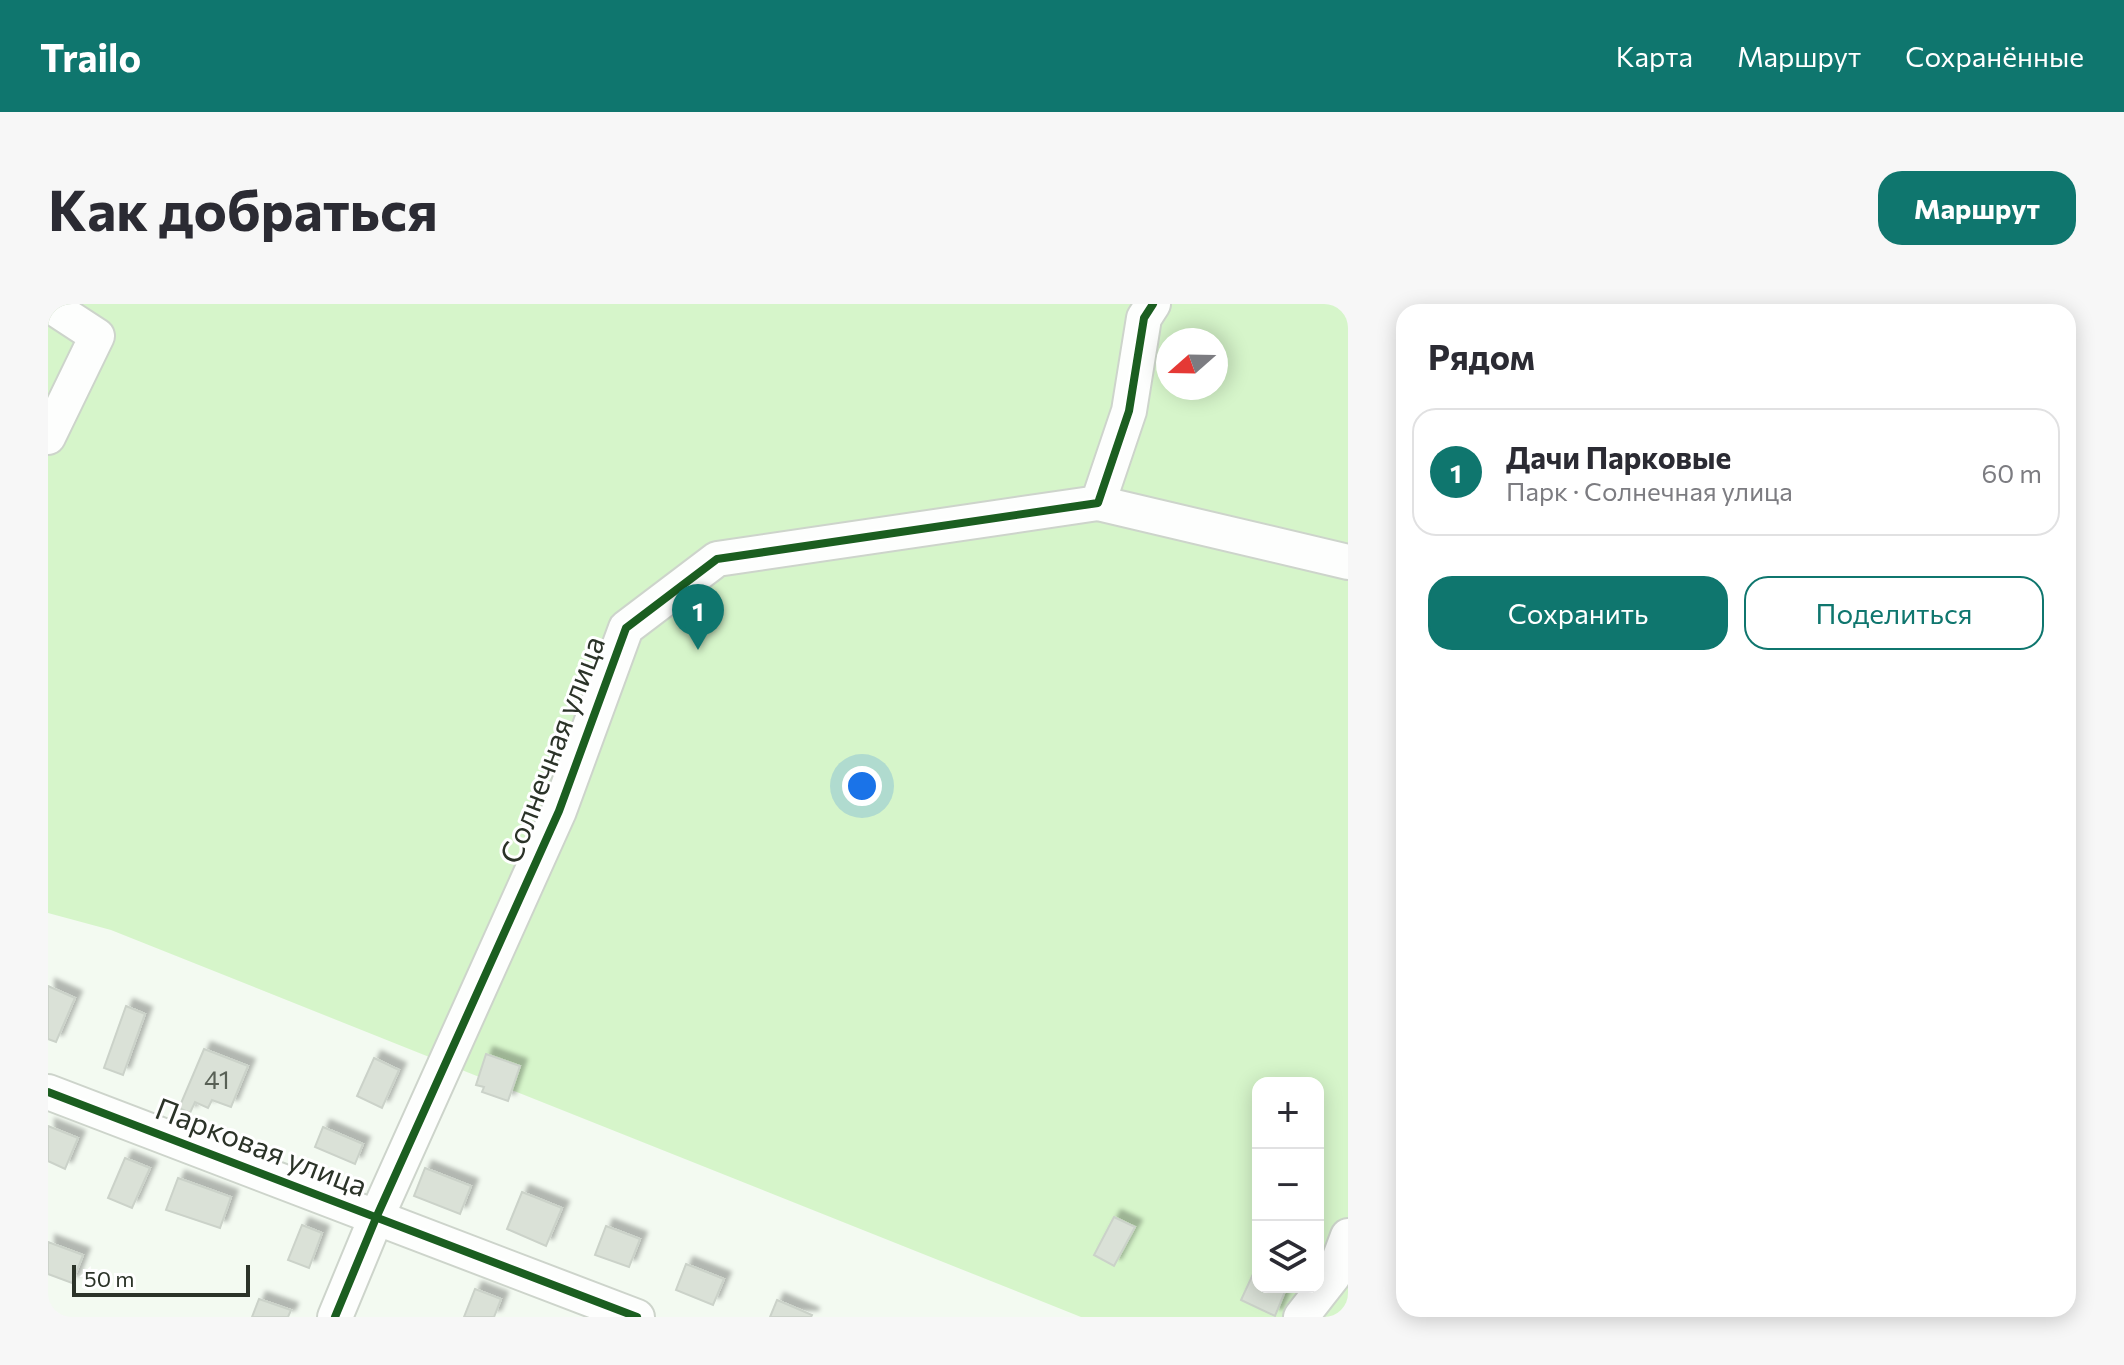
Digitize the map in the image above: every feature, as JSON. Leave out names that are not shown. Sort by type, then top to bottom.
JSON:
[{"type":"street","points":[[48,304],[97,336],[48,437]]},
{"type":"street","points":[[1153,304],[1144,318],[1129,411],[1098,503],[1348,562]]},
{"type":"street","name":"Солнечная улица","points":[[335,1317],[376,1218],[559,811],[626,628],[717,559],[1098,503]]},
{"type":"street","name":"Парковая улица","points":[[48,1092],[637,1317]]},
{"type":"street","points":[[1301,1317],[1340,1280],[1348,1236]]},
{"type":"green space","points":[[48,304],[1348,304],[1348,1317],[1081,1317],[111,930],[48,913]]},
{"type":"building","points":[[48,986],[75,998],[56,1042],[48,1039]]},
{"type":"building","points":[[126,1006],[145,1014],[123,1075],[104,1068]]},
{"type":"building","points":[[204,1049],[248,1066],[231,1107],[212,1100],[208,1108],[195,1102],[190,1113],[179,1108]]},
{"type":"building","points":[[486,1054],[520,1066],[508,1101],[482,1092],[484,1087],[476,1085]]},
{"type":"building","points":[[374,1058],[399,1070],[382,1108],[357,1096]]},
{"type":"building","points":[[48,1126],[78,1138],[65,1169],[48,1161]]},
{"type":"building","points":[[323,1127],[363,1144],[355,1164],[315,1147]]},
{"type":"building","points":[[125,1158],[150,1168],[132,1208],[108,1198]]},
{"type":"building","points":[[425,1168],[471,1186],[460,1214],[414,1196]]},
{"type":"building","points":[[178,1178],[231,1197],[220,1228],[166,1210]]},
{"type":"building","points":[[522,1192],[562,1208],[546,1246],[507,1229]]},
{"type":"building","points":[[1114,1217],[1135,1227],[1114,1266],[1094,1255]]},
{"type":"building","points":[[302,1225],[322,1233],[309,1268],[288,1260]]},
{"type":"building","points":[[606,1226],[640,1239],[629,1267],[595,1255]]},
{"type":"building","points":[[48,1242],[83,1255],[72,1283],[48,1274]]},
{"type":"building","points":[[686,1264],[724,1279],[713,1305],[676,1290]]},
{"type":"building","points":[[1252,1276],[1252,1293],[1284,1293],[1275,1316],[1241,1300]]},
{"type":"building","points":[[475,1289],[501,1299],[494,1317],[464,1317]]},
{"type":"building","points":[[259,1299],[291,1310],[288,1317],[252,1317]]},
{"type":"building","points":[[777,1300],[812,1315],[770,1317]]},
{"type":"cycle path","points":[[335,1317],[376,1218],[559,811],[626,628],[717,559],[1098,503],[1129,411],[1144,318],[1153,304]]},
{"type":"cycle path","points":[[48,1092],[637,1317]]},
{"type":"place","name":"Дачи Парковые","points":[[698,650]]}]
